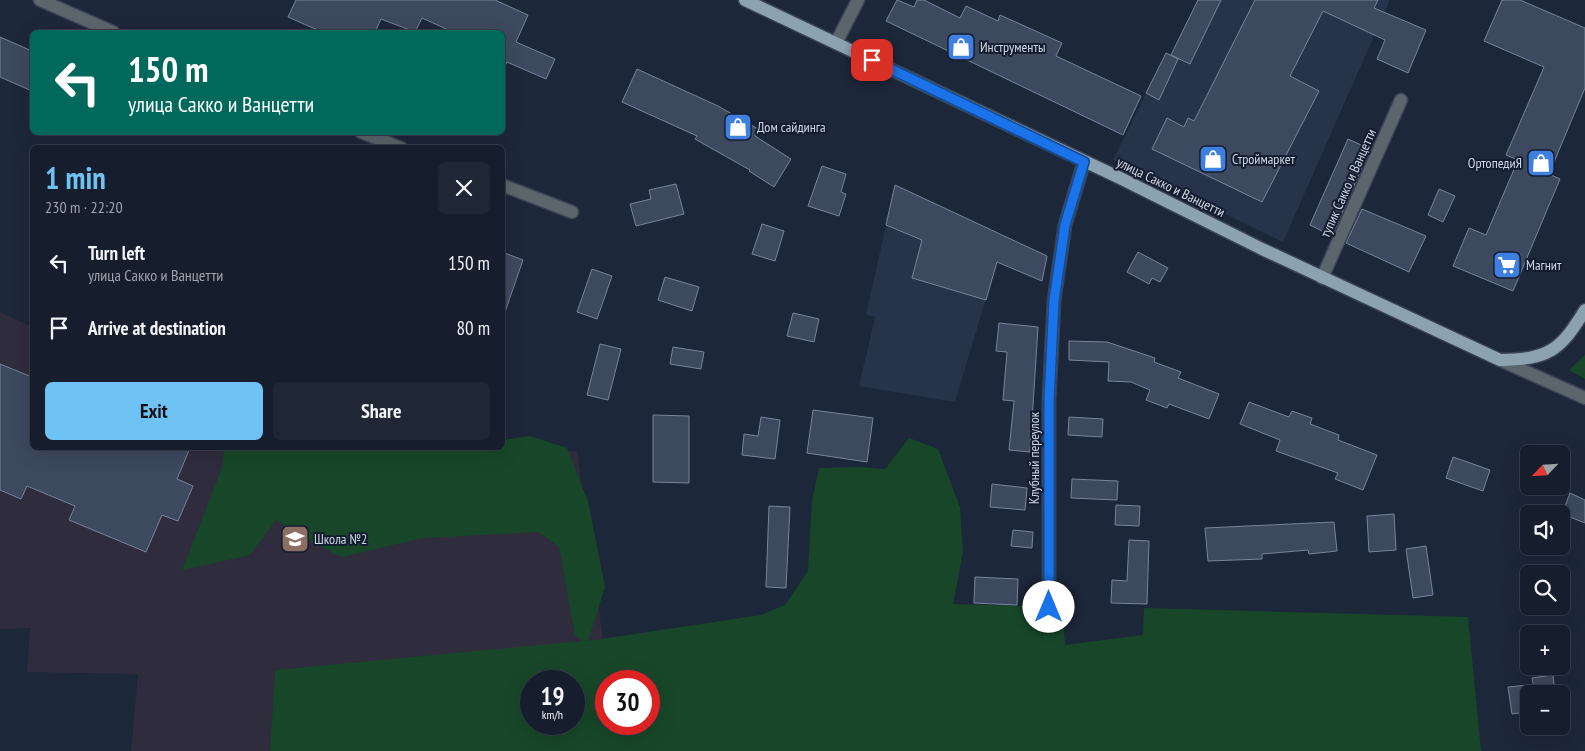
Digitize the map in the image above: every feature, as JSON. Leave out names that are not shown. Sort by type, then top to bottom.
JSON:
[{"type":"main road","name":"улица Сакко и Ванцетти","points":[[745,0],[1322,278],[1500,360]]},
{"type":"main road","points":[[1500,360],[1525,359],[1544,355],[1559,345],[1571,333],[1585,310]]},
{"type":"street","points":[[40,0],[108,30]]},
{"type":"street","points":[[836,43],[858,0]]},
{"type":"street","name":"тупик Сакко и Ванцетти","points":[[1322,278],[1401,100]]},
{"type":"street","points":[[368,135],[394,145]]},
{"type":"street","name":"Клубный переулок","points":[[1049,607],[1049,400],[1054,301],[1065,225],[1084,162]]},
{"type":"street","points":[[505,187],[572,212]]},
{"type":"street","name":"улица Сакко и Ванцетти","points":[[1500,360],[1585,398]]},
{"type":"shaded area","points":[[1198,0],[1390,0],[1283,242],[1113,160],[1167,52],[1171,54]]},
{"type":"shaded area","points":[[895,185],[1047,256],[1042,281],[997,262],[955,402],[859,386],[875,317],[866,315]]},
{"type":"shaded area","name":"Школа №2","points":[[0,312],[30,326],[30,450],[577,451],[603,640],[275,670],[270,751],[131,751],[138,674],[27,672],[30,628],[0,629]]},
{"type":"green space","points":[[1585,355],[1585,379],[1569,370]]},
{"type":"green space","points":[[530,436],[567,448],[588,501],[605,587],[588,641],[761,615],[785,605],[808,571],[812,501],[819,468],[859,467],[885,469],[909,438],[938,449],[960,507],[963,552],[953,604],[1062,607],[1065,645],[1143,635],[1144,608],[1468,617],[1481,751],[270,751],[275,670],[582,641],[575,635],[559,547],[539,532],[423,538],[342,557],[298,535],[276,520],[250,555],[182,570],[222,468],[224,450],[505,450],[505,440]]},
{"type":"building","points":[[296,0],[495,0],[528,15],[516,42],[555,59],[546,79],[507,62],[505,66],[505,30],[449,30],[422,18],[416,30],[410,30],[381,19],[376,30],[317,30],[288,17]]},
{"type":"building","points":[[897,0],[914,7],[917,0],[924,0],[960,18],[966,6],[998,21],[1000,15],[1062,43],[1056,56],[1141,96],[1123,135],[886,21]]},
{"type":"building","points":[[1198,0],[1221,0],[1190,64],[1171,55]]},
{"type":"building","points":[[1255,0],[1378,0],[1374,8],[1426,30],[1408,73],[1377,59],[1385,40],[1323,11],[1290,76],[1319,91],[1262,202],[1152,149],[1167,118],[1184,127],[1188,118],[1194,121]]},
{"type":"building","points":[[1502,0],[1520,0],[1585,28],[1585,88],[1549,174],[1560,179],[1513,291],[1453,266],[1469,228],[1486,235],[1518,160],[1506,155],[1544,67],[1484,41]]},
{"type":"building","points":[[0,37],[30,50],[30,90],[0,77]]},
{"type":"building","points":[[1166,53],[1178,59],[1159,100],[1146,93]]},
{"type":"building","points":[[637,69],[718,106],[758,129],[755,136],[791,159],[774,187],[750,170],[695,139],[697,136],[622,102]]},
{"type":"building","points":[[1348,139],[1370,149],[1332,236],[1310,225]]},
{"type":"building","points":[[822,166],[846,174],[841,192],[846,194],[839,216],[808,206]]},
{"type":"building","points":[[676,184],[684,214],[636,226],[630,204],[651,199],[649,190]]},
{"type":"building","points":[[895,185],[1047,256],[1042,281],[997,262],[986,300],[912,278],[922,240],[886,225]]},
{"type":"building","points":[[1439,189],[1455,196],[1443,222],[1428,215]]},
{"type":"building","points":[[1362,209],[1426,236],[1409,272],[1346,243]]},
{"type":"building","points":[[762,224],[784,231],[775,261],[752,254]]},
{"type":"building","points":[[1138,252],[1168,268],[1160,282],[1152,278],[1149,284],[1127,272]]},
{"type":"building","points":[[505,253],[523,260],[505,312]]},
{"type":"building","points":[[592,269],[612,276],[597,319],[577,312]]},
{"type":"building","points":[[665,277],[699,287],[692,311],[658,300]]},
{"type":"building","points":[[793,313],[819,319],[814,342],[787,336]]},
{"type":"building","points":[[999,323],[1038,327],[1030,452],[1009,450],[1014,401],[1003,400],[1007,352],[996,351]]},
{"type":"building","points":[[1069,341],[1107,342],[1155,358],[1154,362],[1181,372],[1178,378],[1219,394],[1209,419],[1169,404],[1167,408],[1146,400],[1150,390],[1131,382],[1108,381],[1109,362],[1069,360]]},
{"type":"building","points":[[600,344],[621,349],[608,400],[587,395]]},
{"type":"building","points":[[673,347],[704,352],[701,369],[670,364]]},
{"type":"building","points":[[0,364],[30,376],[30,450],[189,450],[177,479],[193,486],[178,521],[162,515],[146,552],[69,520],[75,506],[27,486],[21,499],[0,490]]},
{"type":"building","points":[[1249,402],[1289,417],[1292,411],[1312,418],[1310,424],[1339,435],[1338,440],[1377,455],[1363,490],[1335,479],[1338,473],[1276,451],[1280,440],[1240,424]]},
{"type":"building","points":[[813,410],[873,418],[867,462],[807,453]]},
{"type":"building","points":[[653,415],[689,416],[689,483],[653,482]]},
{"type":"building","points":[[761,417],[780,420],[775,459],[742,455],[744,434],[758,436]]},
{"type":"building","points":[[1069,417],[1103,419],[1102,437],[1068,435]]},
{"type":"building","points":[[1453,457],[1490,470],[1483,491],[1446,478]]},
{"type":"building","points":[[1072,479],[1118,481],[1117,500],[1071,498]]},
{"type":"building","points":[[992,484],[1027,488],[1025,510],[990,507]]},
{"type":"building","points":[[1570,493],[1585,500],[1585,523],[1570,517],[1570,505],[1565,505]]},
{"type":"building","points":[[1116,505],[1140,506],[1139,526],[1115,525]]},
{"type":"building","points":[[769,506],[790,507],[786,588],[766,587]]},
{"type":"building","points":[[1394,514],[1396,550],[1369,552],[1367,516]]},
{"type":"building","points":[[1334,522],[1337,551],[1309,554],[1308,550],[1262,554],[1262,559],[1208,561],[1205,528]]},
{"type":"building","points":[[1013,530],[1033,532],[1032,548],[1011,546]]},
{"type":"building","points":[[1129,540],[1149,541],[1147,604],[1111,603],[1112,580],[1127,581]]},
{"type":"building","points":[[1426,546],[1433,595],[1413,598],[1406,549]]},
{"type":"building","points":[[975,577],[1018,579],[1017,605],[974,603]]},
{"type":"building","points":[[1553,675],[1554,685],[1533,685],[1532,678]]},
{"type":"building","points":[[1520,686],[1520,713],[1512,714],[1508,687]]},
{"type":"place","name":"Инструменты","points":[[961,47]]},
{"type":"place","name":"Дом сайдинга","points":[[738,127]]},
{"type":"place","name":"Строймаркет","points":[[1213,159]]},
{"type":"place","name":"ОртопедиЯ","points":[[1541,163]]},
{"type":"place","name":"Магнит","points":[[1507,265]]},
{"type":"place","name":"Школа №2","points":[[295,539]]},
{"type":"route","points":[[872,60],[1084,162],[1065,225],[1054,301],[1049,400],[1049,607]]}]
